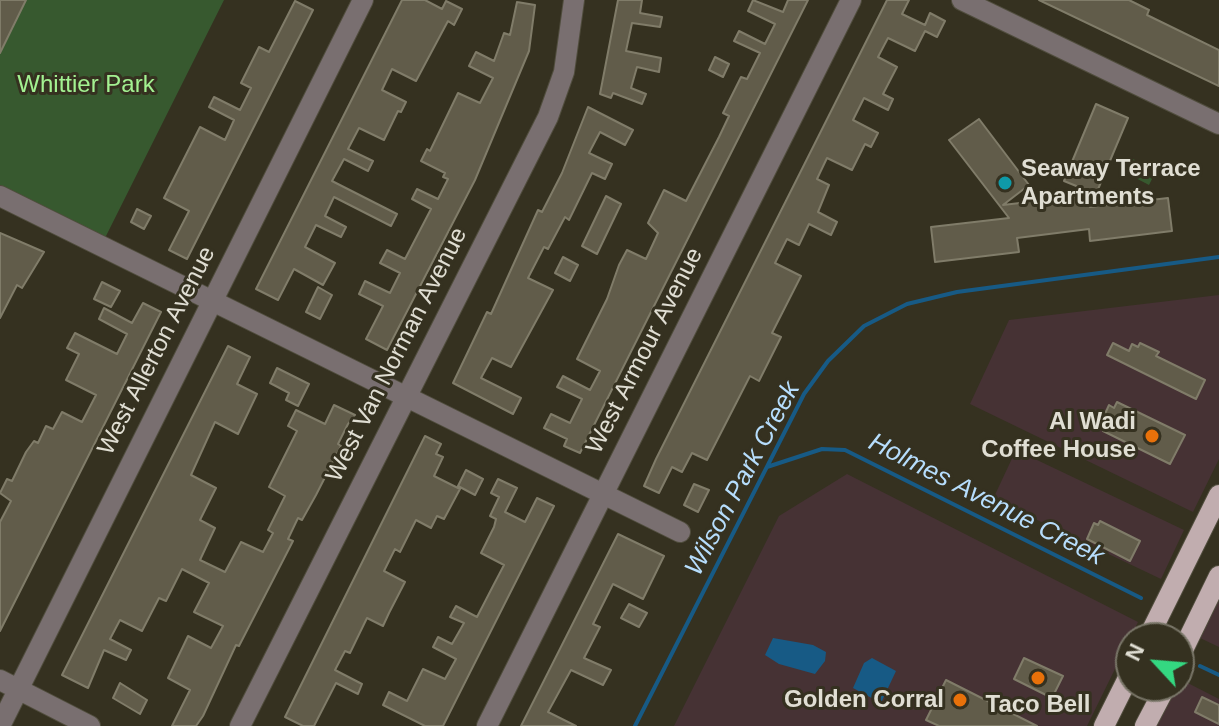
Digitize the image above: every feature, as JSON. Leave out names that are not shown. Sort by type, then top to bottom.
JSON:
[{"type":"main road","points":[[1156,622],[1219,495]]},
{"type":"main road","points":[[1195,625],[1219,576]]},
{"type":"main road","points":[[1104,726],[1116,702]]},
{"type":"main road","points":[[1145,726],[1158,702]]},
{"type":"street","name":"West Allerton Avenue","points":[[0,726],[9,685],[211,301],[363,0]]},
{"type":"street","name":"West Van Norman Avenue","points":[[240,726],[548,117],[564,72],[574,0]]},
{"type":"street","name":"West Armour Avenue","points":[[487,726],[851,0]]},
{"type":"street","points":[[962,0],[1219,124]]},
{"type":"street","points":[[0,196],[680,532]]},
{"type":"street","points":[[9,685],[90,726]]},
{"type":"shaded area","points":[[1219,295],[1219,459],[1193,512],[970,404],[1009,320]]},
{"type":"shaded area","points":[[1016,450],[1184,530],[1161,579],[993,499]]},
{"type":"shaded area","points":[[847,474],[1138,622],[1115,622],[1115,669],[1087,726],[674,726],[779,516]]},
{"type":"shaded area","points":[[1219,599],[1219,647],[1200,638]]},
{"type":"shaded area","points":[[1195,687],[1219,699],[1219,726],[1156,726],[1168,702],[1195,702]]},
{"type":"green space","name":"Whittier Park","points":[[0,0],[224,0],[105,238],[0,185]]},
{"type":"green space","points":[[1133,159],[1156,171],[1149,185],[1126,173]]},
{"type":"water","points":[[773,638],[813,645],[826,652],[825,661],[815,674],[779,664],[765,655]]},
{"type":"water","points":[[872,658],[896,671],[881,703],[853,688],[864,663]]},
{"type":"building","points":[[0,0],[26,0],[0,53]]},
{"type":"building","points":[[402,0],[425,0],[442,9],[446,1],[462,9],[454,25],[448,21],[416,81],[392,69],[382,90],[406,102],[401,112],[398,111],[384,140],[359,128],[348,149],[373,161],[368,171],[344,159],[332,181],[397,214],[391,226],[334,197],[325,216],[346,227],[341,237],[316,225],[305,247],[335,263],[323,285],[294,269],[278,300],[256,289]]},
{"type":"building","points":[[618,0],[642,0],[640,13],[662,17],[660,27],[632,23],[626,51],[661,58],[659,72],[637,67],[631,88],[646,94],[642,104],[613,93],[611,98],[600,94]]},
{"type":"building","points":[[753,0],[783,12],[788,0],[808,0],[580,453],[564,446],[567,439],[544,428],[551,414],[570,423],[582,399],[557,387],[563,376],[590,390],[600,371],[577,359],[607,299],[619,265],[627,250],[646,259],[658,233],[648,223],[664,190],[686,201],[719,137],[729,116],[723,113],[741,77],[747,79],[760,53],[734,41],[739,31],[765,44],[775,24],[748,11]]},
{"type":"building","points":[[887,0],[909,0],[902,14],[925,25],[930,13],[945,21],[937,37],[925,31],[915,51],[888,38],[878,57],[897,67],[883,94],[893,99],[888,110],[864,98],[853,120],[878,133],[871,147],[865,144],[852,170],[827,158],[817,179],[829,185],[818,212],[837,222],[831,235],[809,224],[799,245],[787,239],[775,263],[801,276],[772,333],[781,337],[759,381],[750,376],[707,460],[692,453],[682,472],[672,467],[659,493],[644,486],[656,459]]},
{"type":"building","points":[[1039,0],[1129,0],[1149,10],[1147,15],[1219,50],[1219,86]]},
{"type":"building","points":[[295,1],[313,10],[187,259],[169,250],[189,211],[164,198],[200,127],[225,140],[234,120],[209,107],[214,97],[240,110],[251,88],[241,83],[259,47],[269,52]]},
{"type":"building","points":[[517,2],[535,5],[529,51],[475,180],[387,350],[366,339],[383,306],[359,294],[365,281],[390,293],[400,273],[380,263],[387,250],[405,259],[431,209],[412,199],[417,189],[438,199],[448,179],[443,177],[445,173],[421,161],[427,149],[430,151],[458,93],[480,103],[493,78],[469,66],[476,52],[494,61],[504,33],[510,35]]},
{"type":"building","points":[[715,57],[729,64],[723,77],[709,70]]},
{"type":"building","points":[[1096,104],[1128,118],[1096,194],[1064,181]]},
{"type":"building","points":[[588,107],[633,130],[625,145],[600,132],[589,153],[612,164],[605,179],[592,173],[569,220],[565,217],[528,278],[553,290],[511,367],[492,358],[481,378],[521,398],[513,414],[453,383],[487,312],[491,314],[538,210],[542,212],[562,173]]},
{"type":"building","name":"Seaway Terrace Apartments","points":[[979,119],[1029,185],[1003,205],[1096,194],[1090,207],[1168,198],[1172,231],[1090,241],[1089,229],[1017,238],[1019,252],[935,262],[931,227],[1009,218],[949,140]]},
{"type":"building","points":[[606,196],[621,204],[597,254],[582,246]]},
{"type":"building","points":[[137,209],[151,216],[144,229],[131,222]]},
{"type":"building","points":[[0,233],[44,252],[22,288],[17,285],[0,318]]},
{"type":"building","points":[[563,257],[578,265],[570,281],[555,273]]},
{"type":"building","points":[[102,282],[120,291],[111,307],[94,299]]},
{"type":"building","points":[[318,287],[332,295],[320,319],[306,312]]},
{"type":"building","points":[[143,303],[161,312],[0,631],[0,522],[11,501],[0,493],[7,479],[12,481],[26,452],[34,441],[38,443],[46,426],[53,429],[62,412],[82,422],[96,395],[66,380],[79,354],[67,348],[75,333],[117,354],[127,334],[99,319],[104,308],[132,323]]},
{"type":"building","points":[[1113,343],[1129,351],[1132,344],[1138,347],[1140,343],[1159,352],[1156,356],[1205,380],[1196,399],[1107,355]]},
{"type":"building","points":[[228,346],[250,357],[237,384],[257,394],[238,434],[215,422],[191,475],[216,488],[200,520],[215,528],[200,560],[225,572],[241,542],[263,552],[273,533],[268,530],[285,496],[269,487],[297,431],[288,426],[296,410],[325,424],[334,405],[355,415],[338,444],[341,446],[316,495],[302,520],[298,518],[288,539],[293,541],[239,646],[236,645],[203,716],[196,726],[172,726],[190,690],[168,678],[188,636],[211,648],[223,626],[194,612],[209,583],[182,569],[166,601],[159,598],[142,631],[120,620],[110,639],[131,650],[126,660],[104,650],[88,688],[62,675]]},
{"type":"building","points":[[277,368],[309,384],[298,406],[286,400],[289,393],[270,383]]},
{"type":"building","points":[[1117,402],[1185,435],[1170,464],[1103,431],[1109,418],[1104,416],[1109,405],[1114,408]]},
{"type":"building","points":[[425,436],[441,444],[436,454],[443,457],[434,476],[460,489],[444,519],[437,516],[431,528],[416,520],[400,552],[395,549],[384,571],[405,582],[383,626],[367,618],[350,653],[345,651],[335,670],[362,684],[358,694],[336,683],[314,726],[303,726],[285,717]]},
{"type":"building","points":[[466,470],[483,479],[475,495],[458,486]]},
{"type":"building","points":[[498,479],[517,488],[505,512],[525,522],[537,498],[554,506],[443,726],[425,726],[383,705],[389,692],[407,701],[423,669],[445,679],[456,659],[433,647],[438,637],[452,644],[464,623],[450,617],[456,606],[477,617],[504,565],[481,553],[496,519],[490,516],[499,497],[491,493]]},
{"type":"building","points":[[694,484],[709,490],[698,512],[684,505]]},
{"type":"building","points":[[1100,521],[1140,541],[1130,561],[1087,539],[1094,523],[1098,525]]},
{"type":"building","points":[[618,534],[664,556],[643,599],[613,584],[593,624],[600,627],[584,658],[611,670],[603,685],[571,670],[548,712],[576,726],[521,726]]},
{"type":"building","points":[[629,604],[647,613],[639,627],[621,618]]},
{"type":"building","name":"Taco Bell","points":[[1024,658],[1063,676],[1052,698],[1014,679]]},
{"type":"building","name":"Golden Corral","points":[[946,680],[1037,726],[939,726],[926,720]]},
{"type":"building","points":[[120,683],[147,700],[140,714],[113,698]]},
{"type":"building","points":[[1202,697],[1219,705],[1219,724],[1195,712]]},
{"type":"waterway","name":"Wilson Park Creek","points":[[635,726],[804,394],[828,361],[864,326],[907,304],[957,292],[1219,257]]},
{"type":"waterway","name":"Holmes Avenue Creek","points":[[767,467],[822,449],[845,450],[1141,598]]},
{"type":"waterway","name":"Holmes Avenue Creek","points":[[1200,666],[1219,675]]},
{"type":"place","name":"Seaway Terrace Apartments","points":[[1005,183]]},
{"type":"place","name":"Al Wadi Coffee House","points":[[1152,436]]},
{"type":"place","name":"Taco Bell","points":[[1038,678]]},
{"type":"place","name":"Golden Corral","points":[[960,700]]}]
